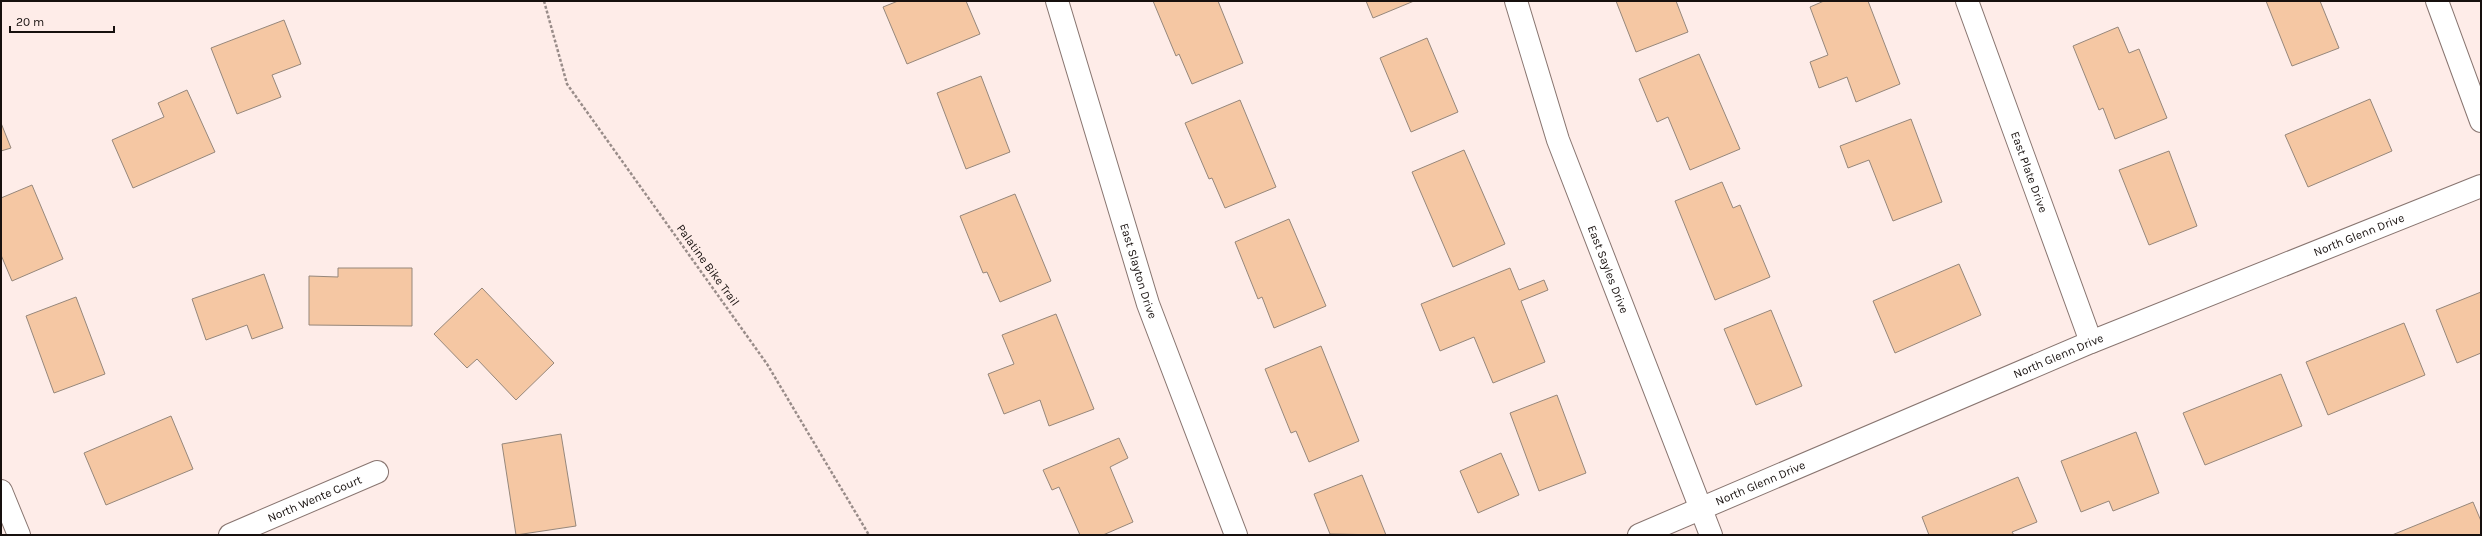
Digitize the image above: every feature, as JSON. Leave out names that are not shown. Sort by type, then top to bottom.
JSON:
[{"type":"street","name":"East Slayton Drive","points":[[1057,1],[1148,304],[1236,535]]},
{"type":"street","name":"East Sayles Drive","points":[[1516,1],[1558,140],[1711,535]]},
{"type":"street","name":"East Plate Drive","points":[[1967,1],[2092,342]]},
{"type":"street","points":[[2437,1],[2481,121]]},
{"type":"street","name":"North Glenn Drive","points":[[1640,535],[1701,511],[2092,342],[2481,186]]},
{"type":"street","name":"North Wente Court","points":[[230,535],[377,472]]},
{"type":"street","points":[[1,491],[19,535]]},
{"type":"path","name":"Palatine Bike Trail","points":[[544,1],[567,84],[768,364],[869,535]]},
{"type":"building","points":[[898,1],[966,1],[980,34],[907,64],[883,7]]},
{"type":"building","points":[[1153,1],[1218,1],[1243,63],[1192,84],[1179,54],[1176,56]]},
{"type":"building","points":[[1366,1],[1414,1],[1373,18]]},
{"type":"building","points":[[1616,1],[1676,1],[1688,32],[1636,52]]},
{"type":"building","points":[[1824,1],[1868,1],[1900,84],[1856,102],[1847,77],[1819,88],[1810,62],[1828,55],[1810,7]]},
{"type":"building","points":[[2266,1],[2320,1],[2339,48],[2292,66]]},
{"type":"building","points":[[284,20],[301,64],[272,75],[281,97],[237,114],[211,48]]},
{"type":"building","points":[[2118,27],[2129,53],[2139,49],[2167,118],[2115,139],[2103,108],[2099,110],[2073,46]]},
{"type":"building","points":[[1427,38],[1458,112],[1411,132],[1380,58]]},
{"type":"building","points":[[1699,54],[1740,149],[1690,170],[1668,117],[1657,122],[1639,79]]},
{"type":"building","points":[[981,76],[1010,152],[966,169],[937,93]]},
{"type":"building","points":[[187,90],[215,152],[133,188],[112,140],[164,117],[158,103]]},
{"type":"building","points":[[2370,99],[2392,151],[2308,187],[2285,135]]},
{"type":"building","points":[[1240,100],[1276,187],[1225,208],[1212,178],[1209,179],[1185,123]]},
{"type":"building","points":[[1911,119],[1942,202],[1893,221],[1869,160],[1848,168],[1840,146]]},
{"type":"building","points":[[1,123],[11,148],[1,151]]},
{"type":"building","points":[[1464,150],[1505,244],[1453,267],[1412,172]]},
{"type":"building","points":[[2169,151],[2197,226],[2149,245],[2119,170]]},
{"type":"building","points":[[1722,182],[1733,208],[1740,205],[1770,277],[1715,300],[1675,201]]},
{"type":"building","points":[[32,185],[63,259],[12,281],[1,255],[1,198]]},
{"type":"building","points":[[1015,194],[1051,281],[1000,302],[987,272],[983,273],[960,216]]},
{"type":"building","points":[[1289,219],[1326,306],[1274,328],[1262,297],[1258,299],[1235,242]]},
{"type":"building","points":[[1959,264],[1981,315],[1895,353],[1873,301]]},
{"type":"building","points":[[338,268],[412,268],[412,326],[309,325],[309,276],[338,277]]},
{"type":"building","points":[[1510,268],[1519,290],[1544,280],[1548,290],[1521,301],[1545,362],[1493,383],[1474,337],[1440,351],[1421,304]]},
{"type":"building","points":[[264,274],[283,328],[252,339],[247,325],[206,340],[192,299]]},
{"type":"building","points":[[482,288],[554,363],[516,400],[477,359],[467,368],[434,334]]},
{"type":"building","points":[[2481,292],[2481,353],[2457,363],[2436,310]]},
{"type":"building","points":[[76,297],[105,374],[54,393],[26,316]]},
{"type":"building","points":[[1771,310],[1802,386],[1756,405],[1724,329]]},
{"type":"building","points":[[1056,314],[1094,409],[1049,426],[1040,400],[1004,414],[988,374],[1014,364],[1002,335]]},
{"type":"building","points":[[2404,323],[2425,375],[2328,415],[2306,362]]},
{"type":"building","points":[[1321,346],[1359,441],[1309,462],[1296,431],[1291,433],[1265,369]]},
{"type":"building","points":[[2281,374],[2302,426],[2205,465],[2183,413]]},
{"type":"building","points":[[1557,395],[1586,473],[1539,491],[1510,413]]},
{"type":"building","points":[[171,416],[193,469],[106,505],[84,453]]},
{"type":"building","points":[[2136,432],[2159,493],[2113,511],[2109,501],[2081,512],[2061,461]]},
{"type":"building","points":[[561,434],[576,526],[516,535],[502,444]]},
{"type":"building","points":[[1119,438],[1128,458],[1110,467],[1133,522],[1103,535],[1080,535],[1059,487],[1052,490],[1043,470]]},
{"type":"building","points":[[1501,453],[1519,495],[1478,513],[1460,471]]},
{"type":"building","points":[[1362,475],[1386,535],[1330,534],[1314,494]]},
{"type":"building","points":[[2018,477],[2037,522],[2012,532],[2014,535],[1929,535],[1922,517]]},
{"type":"building","points":[[2473,502],[2481,521],[2481,535],[2392,535]]}]
